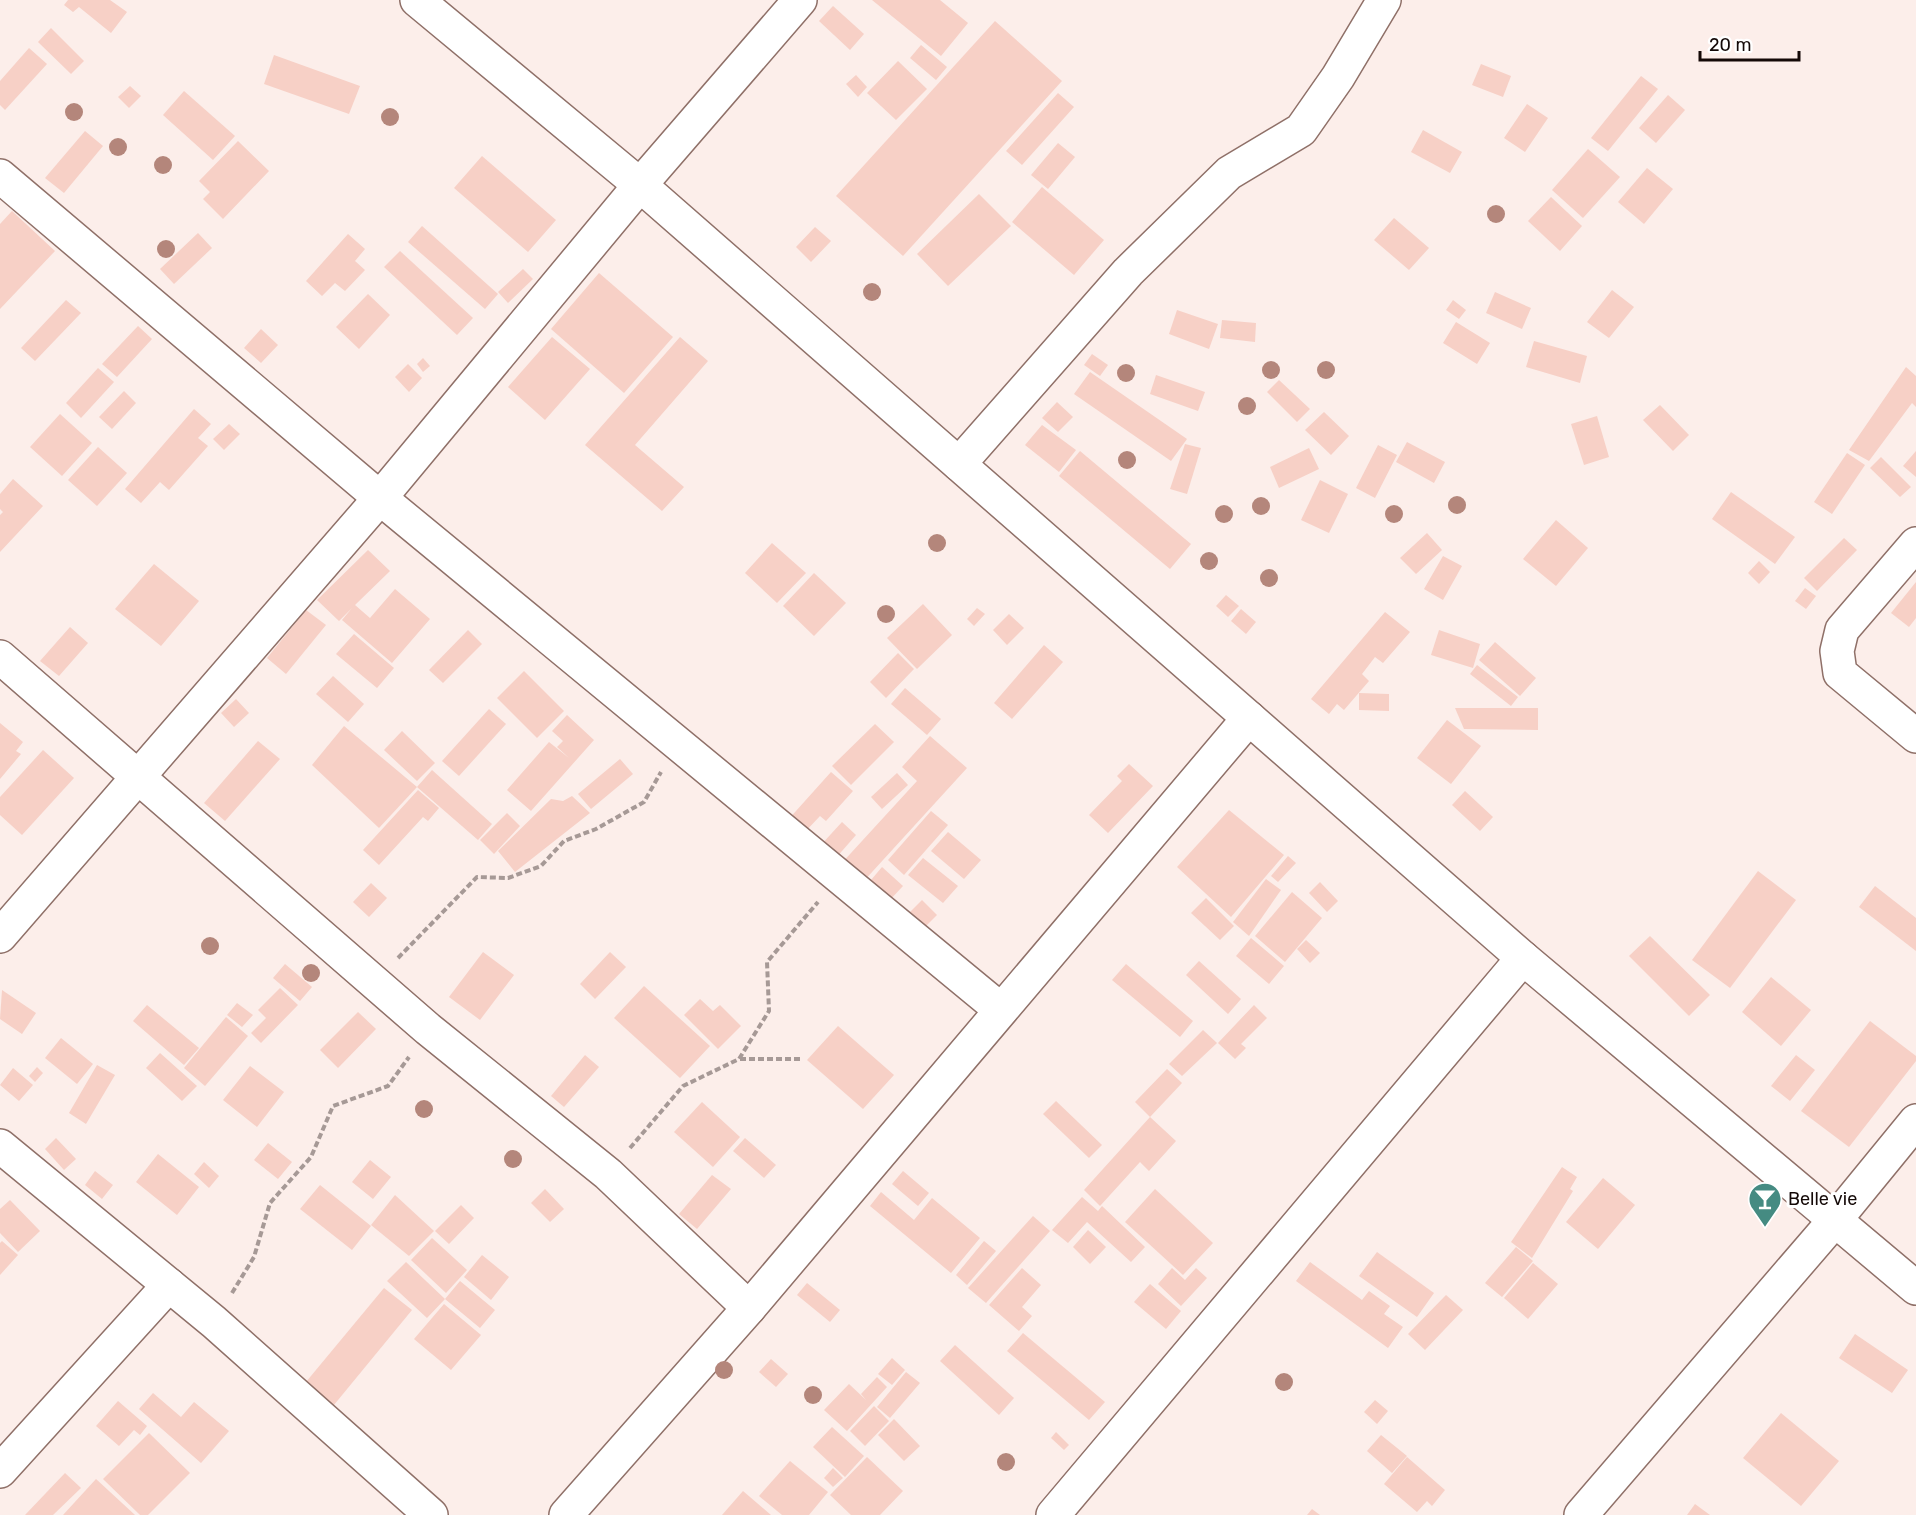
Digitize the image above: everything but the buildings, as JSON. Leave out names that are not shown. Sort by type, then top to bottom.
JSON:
[{"type":"street","points":[[417,0],[640,185],[1523,958],[1916,1288]]},
{"type":"street","points":[[0,936],[139,779],[230,670],[380,498],[640,185],[800,0]]},
{"type":"street","points":[[960,464],[1128,272],[1229,173],[1302,130],[1338,78],[1384,0]]},
{"type":"street","points":[[0,176],[380,498],[1001,1010]]},
{"type":"street","points":[[1916,544],[1842,630],[1837,651],[1840,673],[1916,736]]},
{"type":"street","points":[[0,657],[376,981],[428,1029],[608,1174],[749,1308]]},
{"type":"street","points":[[566,1515],[749,1308],[1249,718]]},
{"type":"street","points":[[1053,1515],[1523,958]]},
{"type":"street","points":[[1581,1515],[1835,1220],[1916,1121]]},
{"type":"street","points":[[0,1146],[214,1322],[431,1515]]},
{"type":"street","points":[[0,1471],[169,1285]]},
{"type":"path","points":[[376,981],[477,877],[508,878],[541,866],[564,841],[596,829],[644,802],[678,743]]},
{"type":"path","points":[[739,1059],[769,1011],[767,962],[839,876]]},
{"type":"path","points":[[214,1322],[254,1257],[270,1203],[311,1157],[333,1106],[388,1086],[428,1029]]},
{"type":"path","points":[[608,1174],[683,1086],[739,1059],[801,1059]]},
{"type":"place","name":"Belle vie","points":[[1765,1228]]}]
